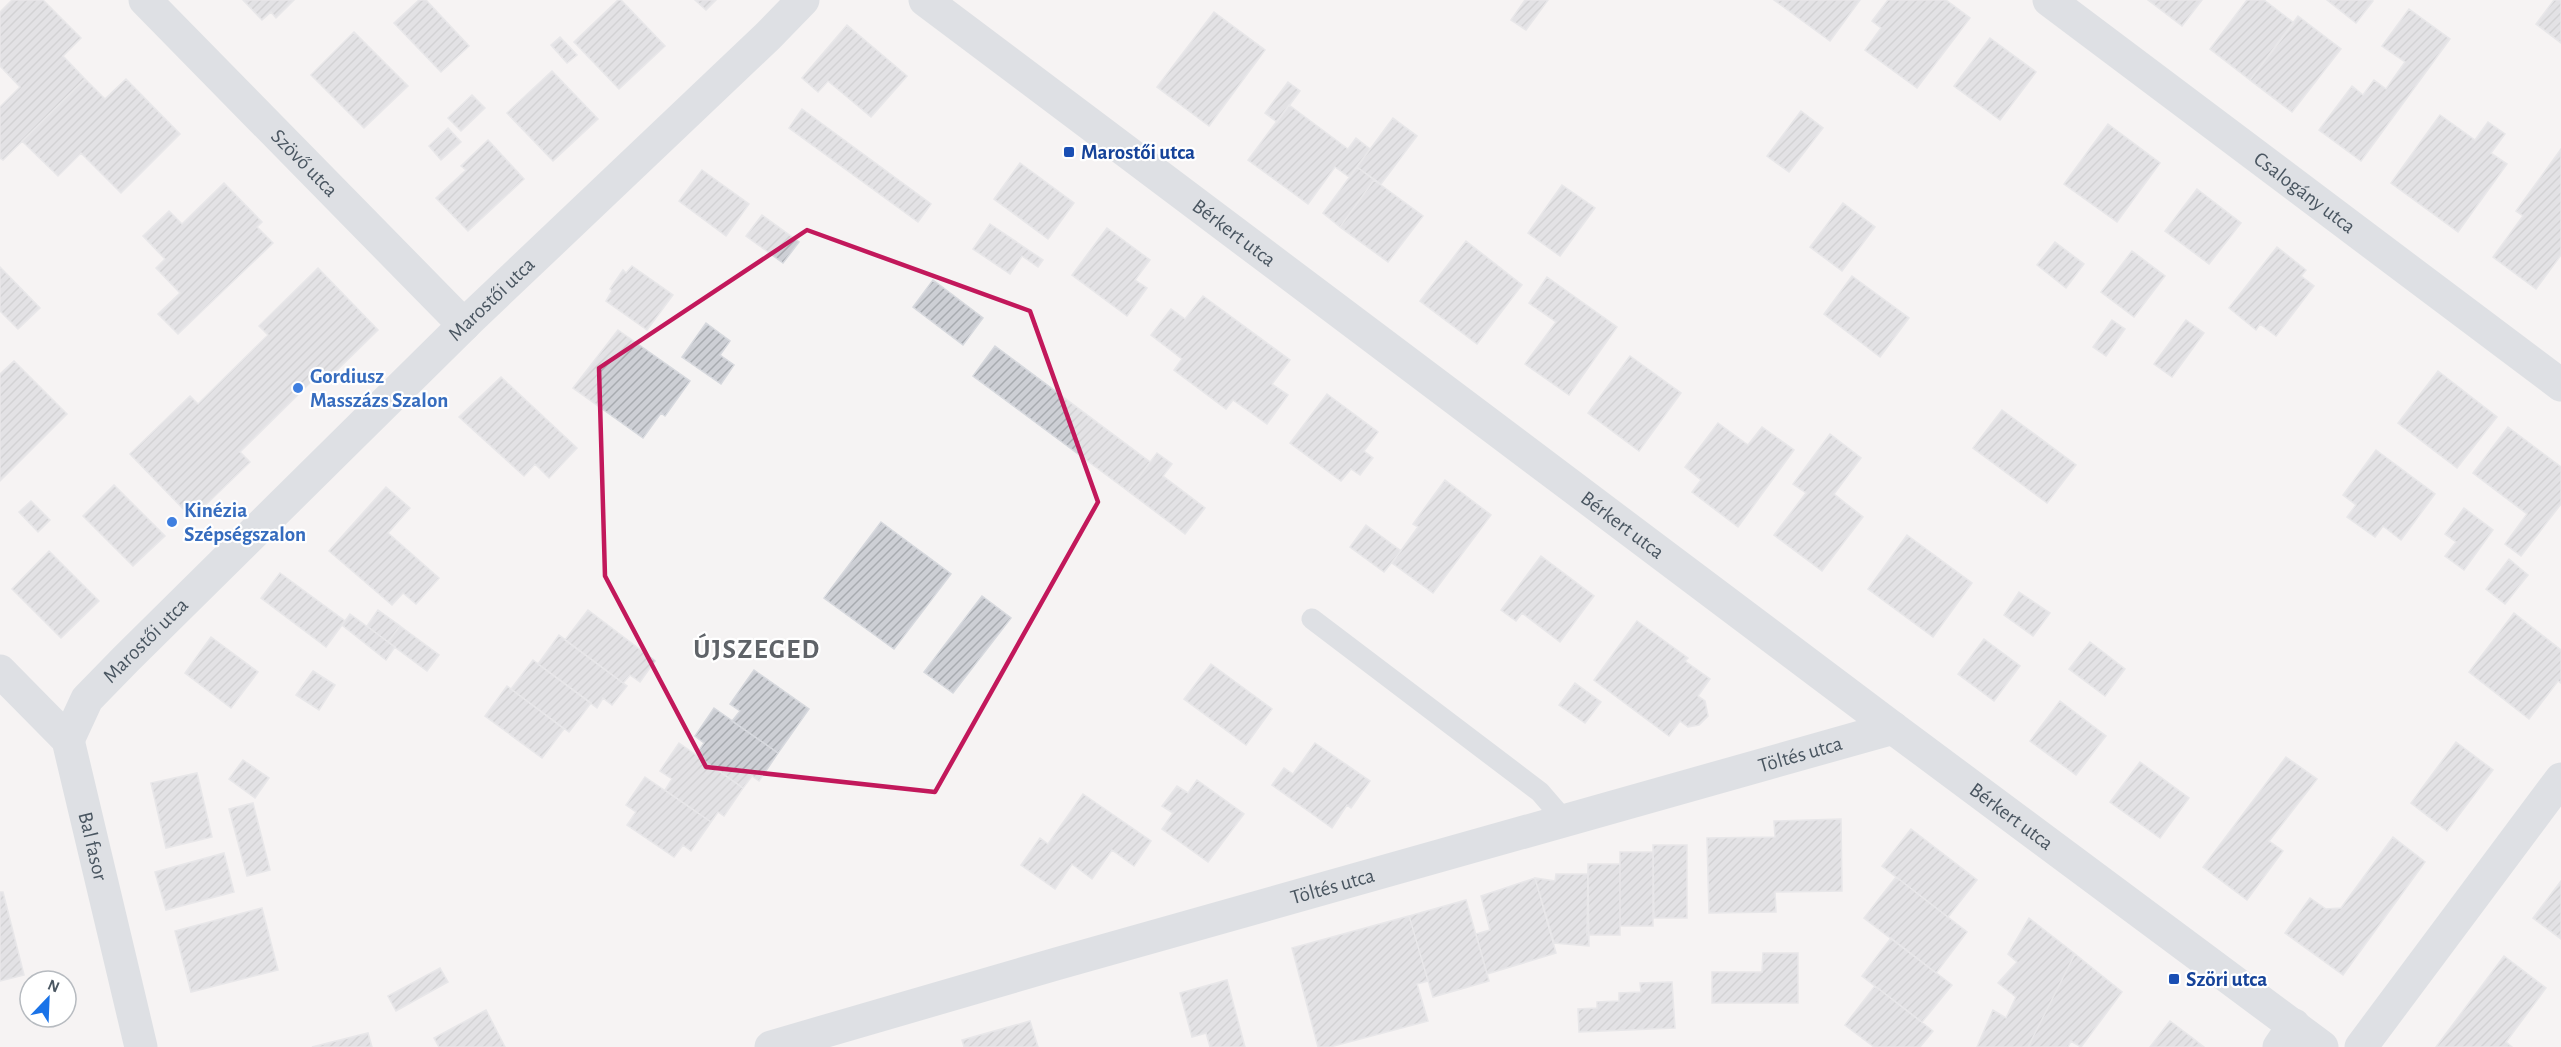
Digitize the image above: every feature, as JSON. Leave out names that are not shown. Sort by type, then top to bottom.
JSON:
[{"type":"street","name":"Szövő utca","points":[[145,0],[464,325]]},
{"type":"street","name":"Marostői utca","points":[[68,740],[87,699],[126,658],[464,325],[803,0]]},
{"type":"street","name":"Bérkert utca","points":[[925,0],[1893,729],[2286,1036],[2322,1047]]},
{"type":"street","name":"Csalogány utca","points":[[2049,0],[2561,385]]},
{"type":"street","points":[[0,670],[68,740]]},
{"type":"street","name":"Töltés utca","points":[[771,1047],[1056,964],[1893,729]]},
{"type":"street","name":"Bal fasor","points":[[68,740],[141,1047]]},
{"type":"street","points":[[2361,1047],[2561,779]]},
{"type":"lane","points":[[1312,619],[1540,792],[1565,821]]},
{"type":"highlighted area","points":[[807,230],[1030,311],[1098,502],[935,792],[706,767],[605,576],[599,368]]},
{"type":"building","points":[[12,0],[43,0],[81,38],[63,56],[85,79],[3,160],[0,158],[0,107],[20,87],[0,66],[0,12]]},
{"type":"building","points":[[243,0],[294,0],[276,18],[271,12],[262,20]]},
{"type":"building","points":[[419,0],[426,0],[469,46],[441,72],[394,23]]},
{"type":"building","points":[[618,0],[621,0],[665,46],[619,89],[574,42]]},
{"type":"building","points":[[695,0],[716,0],[706,10]]},
{"type":"building","points":[[1525,0],[1548,0],[1526,30],[1511,20]]},
{"type":"building","points":[[1774,0],[1860,0],[1830,41]]},
{"type":"building","points":[[1888,0],[1946,0],[1970,18],[1917,88],[1865,50],[1881,28],[1872,21]]},
{"type":"building","points":[[2148,0],[2202,0],[2182,26]]},
{"type":"building","points":[[2247,0],[2264,0],[2294,23],[2250,80],[2210,49]]},
{"type":"building","points":[[2327,0],[2371,0],[2373,1],[2356,23]]},
{"type":"building","points":[[2554,0],[2561,0],[2561,43],[2536,24]]},
{"type":"building","points":[[2409,9],[2450,39],[2361,161],[2319,130],[2352,86],[2363,95],[2374,80],[2386,89],[2405,62],[2382,46]]},
{"type":"building","points":[[1214,12],[1265,50],[1209,126],[1157,87]]},
{"type":"building","points":[[2298,16],[2341,49],[2292,112],[2250,80]]},
{"type":"building","points":[[847,25],[907,76],[871,117],[828,81],[818,92],[802,78]]},
{"type":"building","points":[[354,32],[408,86],[364,128],[311,75]]},
{"type":"building","points":[[560,37],[577,55],[567,63],[551,45]]},
{"type":"building","points":[[1990,38],[2036,72],[2000,120],[1954,86]]},
{"type":"building","points":[[552,71],[598,119],[553,161],[507,113]]},
{"type":"building","points":[[85,79],[105,99],[126,79],[180,134],[121,193],[81,153],[58,176],[22,141]]},
{"type":"building","points":[[1288,82],[1300,91],[1277,122],[1265,113]]},
{"type":"building","points":[[472,95],[485,108],[461,131],[448,118]]},
{"type":"building","points":[[1289,105],[1348,149],[1356,138],[1370,149],[1349,177],[1335,167],[1308,204],[1248,160]]},
{"type":"building","points":[[802,109],[931,204],[918,222],[789,128]]},
{"type":"building","points":[[1801,111],[1823,128],[1789,172],[1767,156]]},
{"type":"building","points":[[2440,115],[2475,140],[2488,122],[2505,134],[2491,153],[2507,164],[2458,232],[2391,183]]},
{"type":"building","points":[[1393,118],[1417,136],[1381,184],[1357,167]]},
{"type":"building","points":[[2108,124],[2160,163],[2117,222],[2064,184]]},
{"type":"building","points":[[448,128],[461,142],[441,160],[429,146]]},
{"type":"building","points":[[488,140],[524,179],[468,231],[436,198],[466,170],[461,166]]},
{"type":"building","points":[[2561,149],[2561,255],[2536,289],[2493,257],[2523,216],[2516,211]]},
{"type":"building","points":[[1020,163],[1074,203],[1048,239],[994,199]]},
{"type":"building","points":[[1357,167],[1374,180],[1340,227],[1323,213]]},
{"type":"building","points":[[702,170],[749,204],[726,236],[679,201]]},
{"type":"building","points":[[1374,180],[1423,216],[1388,262],[1340,227]]},
{"type":"building","points":[[224,183],[262,222],[257,227],[273,243],[178,334],[158,314],[180,293],[156,268],[165,259],[143,236],[169,211],[182,224]]},
{"type":"building","points":[[1562,185],[1595,208],[1560,256],[1528,233]]},
{"type":"building","points":[[2197,189],[2241,223],[2209,264],[2165,231]]},
{"type":"building","points":[[1843,203],[1875,227],[1842,271],[1810,247]]},
{"type":"building","points":[[762,215],[799,242],[783,263],[746,236]]},
{"type":"building","points":[[990,224],[1043,260],[1038,267],[1022,256],[1010,274],[973,249]]},
{"type":"building","points":[[1107,228],[1150,260],[1135,280],[1147,288],[1127,316],[1072,275]]},
{"type":"building","points":[[1466,241],[1522,285],[1477,344],[1420,301]]},
{"type":"building","points":[[2055,242],[2084,264],[2066,288],[2037,265]]},
{"type":"building","points":[[2277,247],[2306,270],[2301,276],[2314,286],[2276,336],[2260,324],[2256,330],[2229,308]]},
{"type":"building","points":[[2132,251],[2165,276],[2134,317],[2101,292]]},
{"type":"building","points":[[632,266],[673,295],[647,330],[606,301],[612,291],[610,289],[623,270],[626,273]]},
{"type":"building","points":[[0,267],[40,308],[18,329],[0,311]]},
{"type":"building","points":[[318,268],[378,330],[330,377],[323,370],[240,452],[250,462],[192,518],[130,454],[190,396],[198,404],[268,335],[259,326]]},
{"type":"building","points":[[1852,276],[1909,318],[1880,357],[1824,314]]},
{"type":"building","points":[[1547,277],[1617,327],[1569,395],[1525,364],[1556,322],[1529,303]]},
{"type":"building","points":[[933,280],[983,318],[963,345],[913,307]]},
{"type":"building","points":[[1203,296],[1290,360],[1272,384],[1288,395],[1267,424],[1233,400],[1226,409],[1174,370],[1182,359],[1151,335],[1171,309],[1185,319]]},
{"type":"building","points":[[2112,320],[2125,329],[2106,356],[2093,347]]},
{"type":"building","points":[[2186,320],[2204,333],[2172,377],[2154,364]]},
{"type":"building","points":[[706,323],[730,341],[720,355],[734,365],[721,384],[682,357]]},
{"type":"building","points":[[618,330],[690,381],[665,416],[661,413],[643,438],[573,388]]},
{"type":"building","points":[[995,346],[1150,462],[1128,491],[973,376]]},
{"type":"building","points":[[1630,356],[1681,393],[1639,451],[1588,413]]},
{"type":"building","points":[[14,361],[67,414],[0,481],[0,374]]},
{"type":"building","points":[[2438,371],[2497,417],[2457,468],[2398,423]]},
{"type":"building","points":[[501,377],[577,448],[549,478],[535,464],[524,476],[459,417]]},
{"type":"building","points":[[1327,394],[1378,432],[1364,451],[1373,458],[1360,475],[1351,469],[1341,481],[1290,443]]},
{"type":"building","points":[[2002,410],[2076,465],[2047,503],[1973,448]]},
{"type":"building","points":[[1718,423],[1748,445],[1762,427],[1794,450],[1738,527],[1692,492],[1701,480],[1685,467]]},
{"type":"building","points":[[2508,427],[2561,467],[2561,504],[2521,556],[2505,544],[2527,514],[2473,473]]},
{"type":"building","points":[[1830,434],[1861,458],[1834,494],[1863,517],[1822,571],[1774,535],[1806,493],[1793,484]]},
{"type":"building","points":[[2376,450],[2435,494],[2401,540],[2383,526],[2375,537],[2347,517],[2356,505],[2343,495]]},
{"type":"building","points":[[1157,453],[1172,464],[1163,476],[1205,508],[1185,534],[1128,491]]},
{"type":"building","points":[[1445,480],[1491,515],[1433,593],[1392,563],[1418,527],[1413,524]]},
{"type":"building","points":[[114,485],[165,536],[133,566],[83,516]]},
{"type":"building","points":[[386,487],[410,508],[388,533],[439,578],[416,604],[403,593],[392,605],[329,551]]},
{"type":"building","points":[[31,501],[50,520],[38,532],[19,512]]},
{"type":"building","points":[[2464,508],[2493,530],[2464,570],[2445,556],[2456,542],[2445,534]]},
{"type":"building","points":[[881,522],[951,574],[894,649],[824,598]]},
{"type":"building","points":[[1366,525],[1401,551],[1384,572],[1350,547]]},
{"type":"building","points":[[1907,535],[1972,583],[1933,637],[1868,589]]},
{"type":"building","points":[[49,551],[99,601],[61,638],[12,589]]},
{"type":"building","points":[[1541,556],[1594,596],[1560,642],[1522,613],[1516,621],[1501,610]]},
{"type":"building","points":[[2509,559],[2528,575],[2505,604],[2486,589]]},
{"type":"building","points":[[280,573],[345,621],[326,647],[261,598]]},
{"type":"building","points":[[2019,592],[2050,613],[2033,636],[2004,615]]},
{"type":"building","points":[[982,596],[1011,618],[953,693],[924,672]]},
{"type":"building","points":[[378,610],[400,626],[388,642],[367,626]]},
{"type":"building","points":[[588,610],[655,661],[640,682],[630,675],[623,683],[565,640]]},
{"type":"building","points":[[2514,613],[2561,650],[2561,683],[2558,681],[2529,719],[2469,672]]},
{"type":"building","points":[[350,614],[395,647],[386,660],[342,625]]},
{"type":"building","points":[[1637,621],[1688,658],[1685,661],[1710,679],[1698,696],[1705,701],[1708,716],[1699,725],[1688,727],[1680,721],[1669,736],[1594,680]]},
{"type":"building","points":[[400,626],[439,655],[427,671],[388,642]]},
{"type":"building","points":[[559,635],[627,686],[612,705],[603,698],[597,708],[538,664]]},
{"type":"building","points":[[211,637],[258,672],[231,708],[185,673]]},
{"type":"building","points":[[1984,639],[2020,666],[1994,701],[1958,674]]},
{"type":"building","points":[[2090,642],[2125,669],[2105,696],[2069,669]]},
{"type":"building","points":[[533,660],[591,703],[569,732],[511,689]]},
{"type":"building","points":[[1211,664],[1272,709],[1246,745],[1184,699]]},
{"type":"building","points":[[754,670],[809,709],[778,753],[732,721],[740,711],[730,704]]},
{"type":"building","points":[[313,671],[335,685],[319,710],[296,695]]},
{"type":"building","points":[[1575,683],[1601,702],[1585,723],[1559,705]]},
{"type":"building","points":[[507,686],[564,729],[542,758],[485,716]]},
{"type":"building","points":[[2060,701],[2106,736],[2076,775],[2030,741]]},
{"type":"building","points":[[714,708],[778,753],[759,781],[752,776],[743,788],[696,755],[704,743],[695,736]]},
{"type":"building","points":[[2456,742],[2493,770],[2447,831],[2411,803]]},
{"type":"building","points":[[679,743],[743,788],[724,816],[718,812],[711,822],[665,790],[672,779],[660,771]]},
{"type":"building","points":[[1315,743],[1370,781],[1351,808],[1347,805],[1332,828],[1272,785],[1284,768],[1293,774]]},
{"type":"building","points":[[2286,757],[2317,779],[2269,841],[2283,851],[2247,900],[2203,867]]},
{"type":"building","points":[[243,760],[269,778],[255,798],[229,779]]},
{"type":"building","points":[[2140,762],[2189,798],[2160,838],[2110,802]]},
{"type":"building","points":[[197,773],[212,837],[166,848],[151,783]]},
{"type":"building","points":[[645,777],[711,822],[691,851],[683,845],[674,857],[627,825],[636,812],[626,805]]},
{"type":"building","points":[[1197,780],[1244,814],[1208,862],[1162,829],[1173,813],[1162,806],[1177,786],[1188,793]]},
{"type":"building","points":[[1083,794],[1151,841],[1134,866],[1112,850],[1092,879],[1072,864],[1055,889],[1021,865],[1040,838],[1048,844]]},
{"type":"building","points":[[253,803],[270,870],[247,876],[229,809]]},
{"type":"building","points":[[1841,819],[1842,891],[1775,892],[1776,912],[1709,913],[1707,838],[1775,837],[1774,821]]},
{"type":"building","points":[[1911,829],[1977,880],[1948,917],[1882,866]]},
{"type":"building","points":[[2393,837],[2425,862],[2343,975],[2285,933],[2310,898],[2326,909],[2341,908]]},
{"type":"building","points":[[1653,845],[1687,845],[1687,918],[1654,918]]},
{"type":"building","points":[[1620,852],[1653,852],[1653,926],[1620,926]]},
{"type":"building","points":[[224,853],[234,892],[166,910],[155,872]]},
{"type":"building","points":[[1588,864],[1620,864],[1620,935],[1587,935]]},
{"type":"building","points":[[1556,874],[1588,874],[1589,946],[1554,943],[1535,878],[1555,881]]},
{"type":"building","points":[[1896,877],[1967,932],[1936,973],[1864,918]]},
{"type":"building","points":[[1535,878],[1556,953],[1487,974],[1476,934],[1490,930],[1481,896]]},
{"type":"building","points":[[2561,881],[2561,939],[2533,918]]},
{"type":"building","points":[[0,892],[3,892],[22,969],[18,969],[18,976],[0,981]]},
{"type":"building","points":[[1466,900],[1489,981],[1433,997],[1409,916]]},
{"type":"building","points":[[262,908],[278,970],[191,992],[175,931]]},
{"type":"building","points":[[1409,916],[1428,981],[1417,984],[1428,1021],[1330,1047],[1318,1047],[1292,948]]},
{"type":"building","points":[[2029,918],[2075,954],[2028,1047],[1977,1047],[1993,1010],[2006,1018],[2016,997],[1998,983],[2017,962],[2008,954]]},
{"type":"building","points":[[1891,938],[1952,985],[1922,1022],[1862,976]]},
{"type":"building","points":[[1763,953],[1798,953],[1798,1003],[1712,1003],[1712,972],[1762,972]]},
{"type":"building","points":[[2075,954],[2122,992],[2081,1047],[2071,1041],[2068,1047],[2028,1047]]},
{"type":"building","points":[[2504,956],[2546,988],[2506,1042],[2512,1047],[2436,1047]]},
{"type":"building","points":[[440,968],[448,982],[396,1011],[388,996]]},
{"type":"building","points":[[1227,980],[1245,1047],[1210,1047],[1206,1033],[1192,1037],[1180,993]]},
{"type":"building","points":[[1672,982],[1675,1028],[1579,1032],[1578,1009],[1597,1008],[1597,1002],[1619,1001],[1619,993],[1641,992],[1640,983]]},
{"type":"building","points":[[1875,986],[1933,1031],[1920,1047],[1874,1047],[1845,1025]]},
{"type":"building","points":[[486,1010],[505,1047],[439,1047],[434,1038]]},
{"type":"building","points":[[1030,1021],[1038,1047],[964,1047],[962,1040]]},
{"type":"building","points":[[2170,1021],[2195,1040],[2190,1047],[2150,1047]]},
{"type":"building","points":[[368,1033],[372,1047],[312,1047]]},
{"type":"building","points":[[2195,1040],[2204,1047],[2190,1047]]},
{"type":"place","name":"Marostői utca","points":[[1069,152]]},
{"type":"place","name":"Gordiusz Masszázs Szalon","points":[[298,388]]},
{"type":"place","name":"Kinézia Szépségszalon","points":[[172,522]]},
{"type":"place","name":"Szöri utca","points":[[2174,979]]},
{"type":"district","name":"ÚJSZEGED","points":[[757,649]]}]
